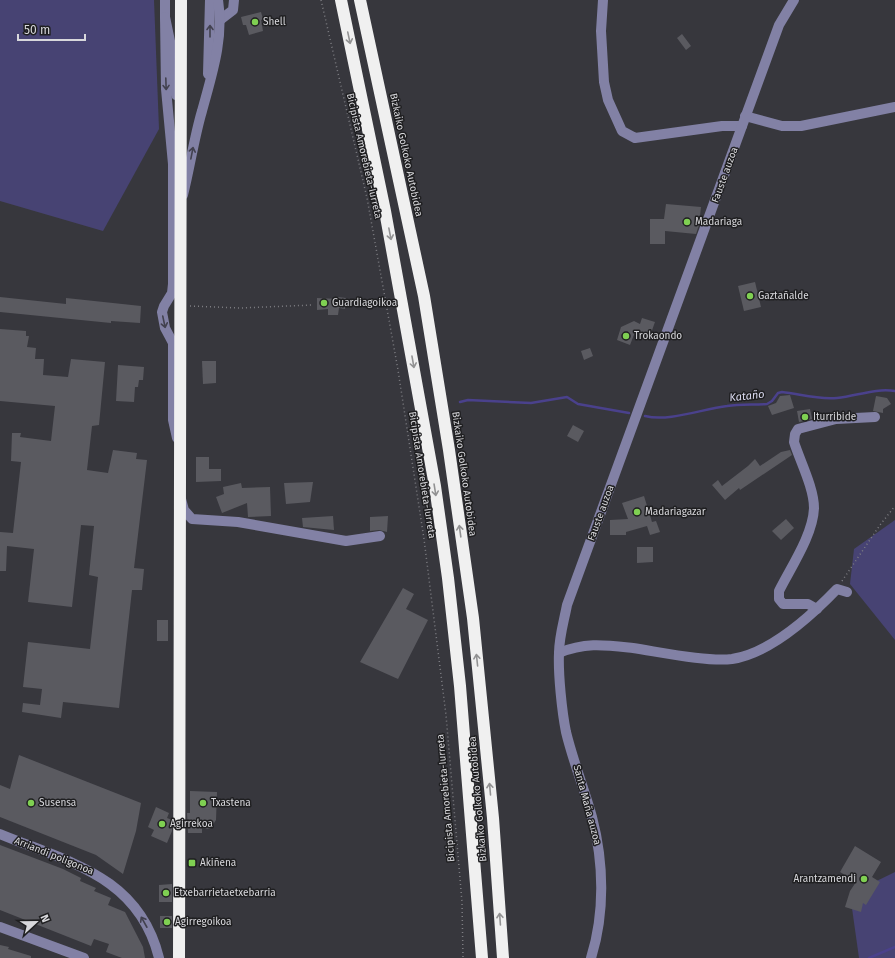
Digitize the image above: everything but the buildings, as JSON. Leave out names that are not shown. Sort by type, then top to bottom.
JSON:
[{"type":"highway","points":[[179,958],[181,0]]},
{"type":"highway","name":"Bizkaiko Golkoko Autobidea","points":[[341,0],[385,211],[435,486],[448,578],[460,686],[482,958]]},
{"type":"highway","name":"Bizkaiko Golkoko Autobidea","points":[[360,0],[424,296],[449,450],[472,618],[491,796],[503,958]]},
{"type":"street","points":[[165,0],[166,89],[173,164],[173,284],[172,293],[162,312],[165,328],[173,343],[173,420],[180,452]]},
{"type":"street","points":[[206,98],[210,50],[210,0]]},
{"type":"street","points":[[181,204],[216,62],[220,20],[218,0]]},
{"type":"street","points":[[220,20],[233,10],[234,0]]},
{"type":"street","points":[[603,0],[601,32],[604,82],[608,100],[622,131],[634,138],[722,126],[742,126]]},
{"type":"street","name":"Fauste auzoa","points":[[559,653],[567,605],[779,25],[794,0]]},
{"type":"street","points":[[165,17],[171,46],[181,141]]},
{"type":"street","points":[[745,116],[782,126],[801,126],[895,107]]},
{"type":"street","points":[[817,609],[808,604],[783,604],[779,599],[779,591],[811,526],[814,508],[812,495],[794,442],[795,434],[798,429],[820,422],[875,416]]},
{"type":"street","points":[[180,498],[184,510],[192,519],[238,522],[346,541],[380,536]]},
{"type":"street","points":[[180,533],[192,519]]},
{"type":"street","points":[[559,653],[573,647],[596,644],[707,658],[732,659],[763,648],[811,616],[837,589],[847,592]]},
{"type":"street","name":"Santa Maña auzoa","points":[[559,653],[566,731],[592,818],[599,852],[601,900],[596,941],[591,958]]},
{"type":"street","name":"Arriandi poligonoa","points":[[0,834],[93,872],[110,882],[122,892],[137,909],[150,934],[159,958]]},
{"type":"street","points":[[0,926],[84,958]]},
{"type":"path","name":"Bicipista Amorebieta-Iurreta","points":[[321,0],[367,198],[396,354],[423,531],[446,715],[462,902],[463,958]]},
{"type":"path","points":[[181,306],[240,308],[312,305]]},
{"type":"path","points":[[837,589],[880,525],[895,506]]},
{"type":"shaded area","points":[[0,0],[154,0],[159,129],[103,231],[0,201]]},
{"type":"shaded area","points":[[895,520],[895,640],[850,584],[854,549]]},
{"type":"shaded area","points":[[895,872],[895,958],[859,958],[850,894]]},
{"type":"waterway","name":"Kataño","points":[[645,416],[675,416],[727,406],[767,404],[772,401],[778,393],[782,392],[816,398],[830,398],[888,390],[895,391]]},
{"type":"waterway","name":"Kataño","points":[[460,402],[468,400],[531,403],[567,397],[578,404],[629,413]]},
{"type":"waterway","points":[[869,958],[895,947]]},
{"type":"place","name":"Shell","points":[[255,22]]},
{"type":"place","name":"Madariaga","points":[[687,222]]},
{"type":"place","name":"Gaztañalde","points":[[750,296]]},
{"type":"place","name":"Guardiagoikoa","points":[[324,303]]},
{"type":"place","name":"Trokaondo","points":[[626,336]]},
{"type":"place","name":"Iturribide","points":[[805,417]]},
{"type":"place","name":"Madariagazar","points":[[637,512]]},
{"type":"place","name":"Susensa","points":[[31,803]]},
{"type":"place","name":"Txastena","points":[[203,803]]},
{"type":"place","name":"Agirrekoa","points":[[162,824]]},
{"type":"place","name":"Akiñena","points":[[192,863]]},
{"type":"place","name":"Arantzamendi","points":[[864,879]]},
{"type":"place","name":"Etxebarrietaetxebarria","points":[[166,893]]},
{"type":"place","name":"Agirregoikoa","points":[[167,922]]}]
